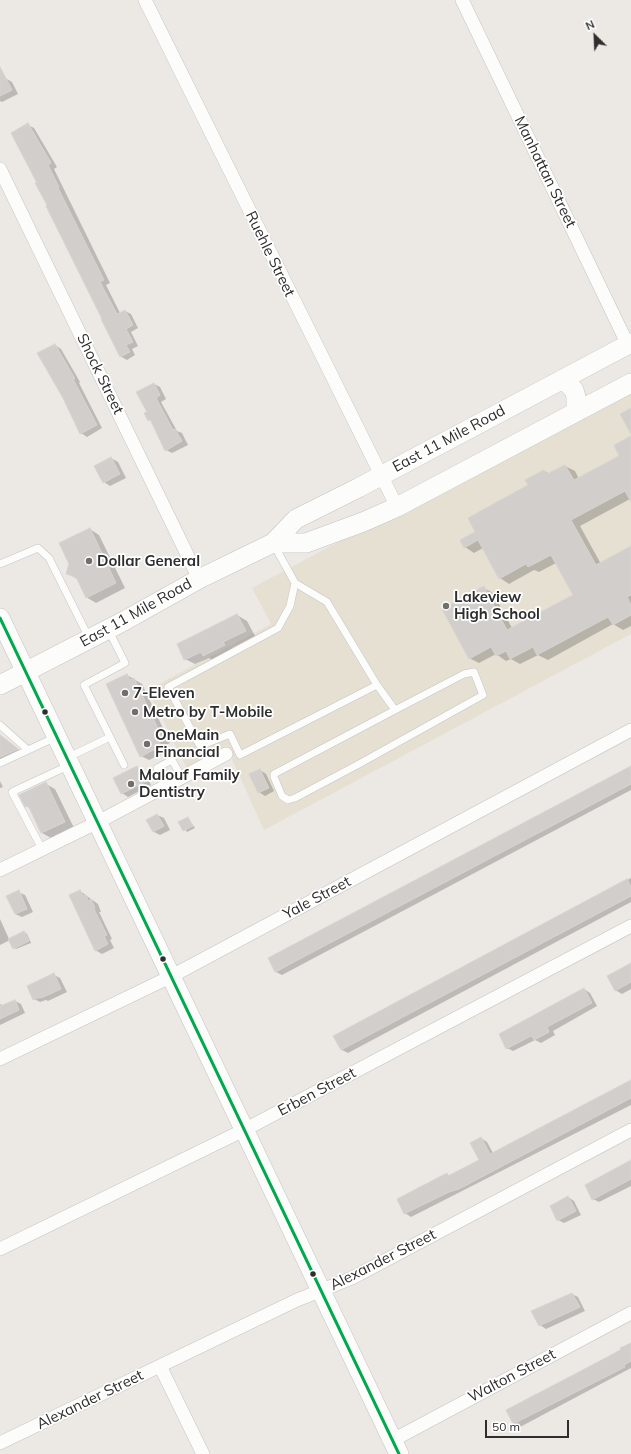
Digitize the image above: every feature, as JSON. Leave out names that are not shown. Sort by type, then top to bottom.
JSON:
[{"type":"main road","name":"East 11 Mile Road","points":[[0,685],[90,639],[199,579],[273,543],[296,519],[381,476],[629,344]]},
{"type":"main road","points":[[563,379],[574,390],[576,397],[576,412]]},
{"type":"main road","name":"East 11 Mile Road","points":[[273,543],[306,543],[363,522],[397,507],[631,383]]},
{"type":"main road","points":[[2,627],[26,672],[170,977],[323,1291],[396,1447]]},
{"type":"street","name":"Ruehle Street","points":[[145,0],[397,507]]},
{"type":"street","name":"Manhattan Street","points":[[462,0],[629,344]]},
{"type":"street","name":"Shock Street","points":[[0,170],[199,579]]},
{"type":"street","name":"Yale Street","points":[[0,1059],[170,977],[631,730]]},
{"type":"street","points":[[0,870],[98,822],[231,751]]},
{"type":"street","name":"Erben Street","points":[[0,1249],[244,1130],[631,926]]},
{"type":"street","name":"Alexander Street","points":[[0,1443],[297,1300],[323,1291],[352,1278],[631,1130]]},
{"type":"street","name":"Walton Street","points":[[396,1447],[631,1313]]},
{"type":"street","points":[[160,1366],[203,1454]]},
{"type":"lane","points":[[273,543],[295,583],[327,602],[394,710]]},
{"type":"lane","points":[[0,564],[38,548],[49,558],[90,639]]},
{"type":"lane","points":[[295,583],[290,606],[278,628],[168,687],[200,746],[230,734],[231,751],[240,755],[377,684]]},
{"type":"lane","points":[[108,629],[125,663],[84,685],[124,765]]},
{"type":"lane","points":[[474,672],[483,695],[295,798],[288,800],[282,796],[274,774],[394,710],[464,674],[474,672]]},
{"type":"lane","points":[[1,726],[16,743],[28,750]]},
{"type":"lane","points":[[0,763],[56,737]]},
{"type":"lane","points":[[42,849],[12,792],[110,737]]},
{"type":"lane","points":[[157,768],[172,760],[182,778]]},
{"type":"shaded area","name":"Lakeview High School","points":[[631,386],[631,634],[264,830],[226,746],[186,767],[148,690],[271,624],[252,588]]},
{"type":"building","points":[[0,67],[12,90],[0,96]]},
{"type":"building","points":[[28,123],[51,163],[48,165],[59,187],[58,188],[104,280],[100,282],[117,314],[125,310],[133,325],[126,329],[133,342],[126,345],[130,352],[120,357],[35,183],[37,183],[11,133]]},
{"type":"building","points":[[55,344],[75,379],[73,379],[97,425],[80,434],[63,398],[37,353]]},
{"type":"building","points":[[154,383],[160,395],[156,398],[173,430],[175,429],[182,441],[165,451],[150,419],[148,421],[144,413],[147,412],[136,392]]},
{"type":"building","points":[[631,408],[631,434],[620,414]]},
{"type":"building","points":[[631,436],[631,502],[625,491],[571,520],[596,565],[631,546],[631,595],[627,597],[631,605],[631,615],[613,625],[608,617],[537,655],[533,647],[510,659],[506,651],[496,656],[491,647],[469,659],[442,609],[484,586],[507,630],[573,595],[551,555],[528,567],[526,564],[499,579],[478,540],[464,548],[460,540],[475,532],[468,518],[528,485],[525,480],[544,470],[547,474],[565,465],[574,480],[619,456],[614,445]]},
{"type":"building","points":[[111,457],[120,474],[103,483],[94,466]]},
{"type":"building","points":[[90,528],[116,583],[86,598],[76,577],[66,574],[69,564],[59,543]]},
{"type":"building","points":[[237,614],[246,631],[223,642],[225,645],[203,656],[201,652],[184,660],[177,644]]},
{"type":"building","points":[[127,674],[130,680],[134,678],[163,739],[159,741],[161,746],[140,757],[106,684]]},
{"type":"building","points":[[0,735],[13,745],[18,749],[0,757]]},
{"type":"building","points":[[137,766],[145,782],[121,794],[113,778]]},
{"type":"building","points":[[631,766],[631,784],[275,972],[268,958]]},
{"type":"building","points":[[260,769],[269,788],[258,793],[249,774]]},
{"type":"building","points":[[46,782],[65,822],[41,833],[28,805],[25,807],[19,795]]},
{"type":"building","points":[[157,814],[164,826],[153,832],[146,820]]},
{"type":"building","points":[[188,817],[193,826],[183,831],[178,822]]},
{"type":"building","points":[[627,879],[631,887],[631,896],[341,1050],[333,1036]]},
{"type":"building","points":[[19,890],[27,909],[15,914],[6,896]]},
{"type":"building","points":[[80,890],[83,896],[86,895],[88,901],[91,899],[95,908],[94,909],[107,935],[104,936],[108,944],[95,951],[69,895]]},
{"type":"building","points":[[24,931],[29,941],[13,949],[8,939]]},
{"type":"building","points":[[631,963],[631,982],[615,991],[607,976]]},
{"type":"building","points":[[54,973],[61,989],[33,1000],[27,986]]},
{"type":"building","points":[[584,988],[592,1003],[547,1027],[549,1032],[534,1040],[532,1036],[529,1037],[506,1049],[499,1034]]},
{"type":"building","points":[[15,1000],[19,1010],[0,1019],[0,1006]]},
{"type":"building","points":[[631,1080],[631,1098],[459,1189],[449,1192],[404,1214],[397,1199],[447,1173],[448,1176],[479,1160],[470,1143],[481,1137],[490,1154]]},
{"type":"building","points":[[631,1160],[631,1179],[592,1200],[585,1185]]},
{"type":"building","points":[[568,1196],[576,1211],[557,1221],[550,1206]]},
{"type":"building","points":[[572,1293],[580,1307],[539,1326],[531,1311]]},
{"type":"building","points":[[631,1343],[631,1361],[624,1365],[625,1367],[513,1424],[506,1410],[621,1350],[620,1348]]},
{"type":"transit line","points":[[0,618],[399,1454]]},
{"type":"place","name":"Dollar General","points":[[89,561]]},
{"type":"place","name":"Lakeview High School","points":[[446,606]]},
{"type":"place","name":"7-Eleven","points":[[125,693]]},
{"type":"place","name":"Metro by T-Mobile","points":[[135,712]]},
{"type":"place","name":"OneMain Financial","points":[[147,744]]},
{"type":"place","name":"Malouf Family Dentistry","points":[[131,784]]}]
